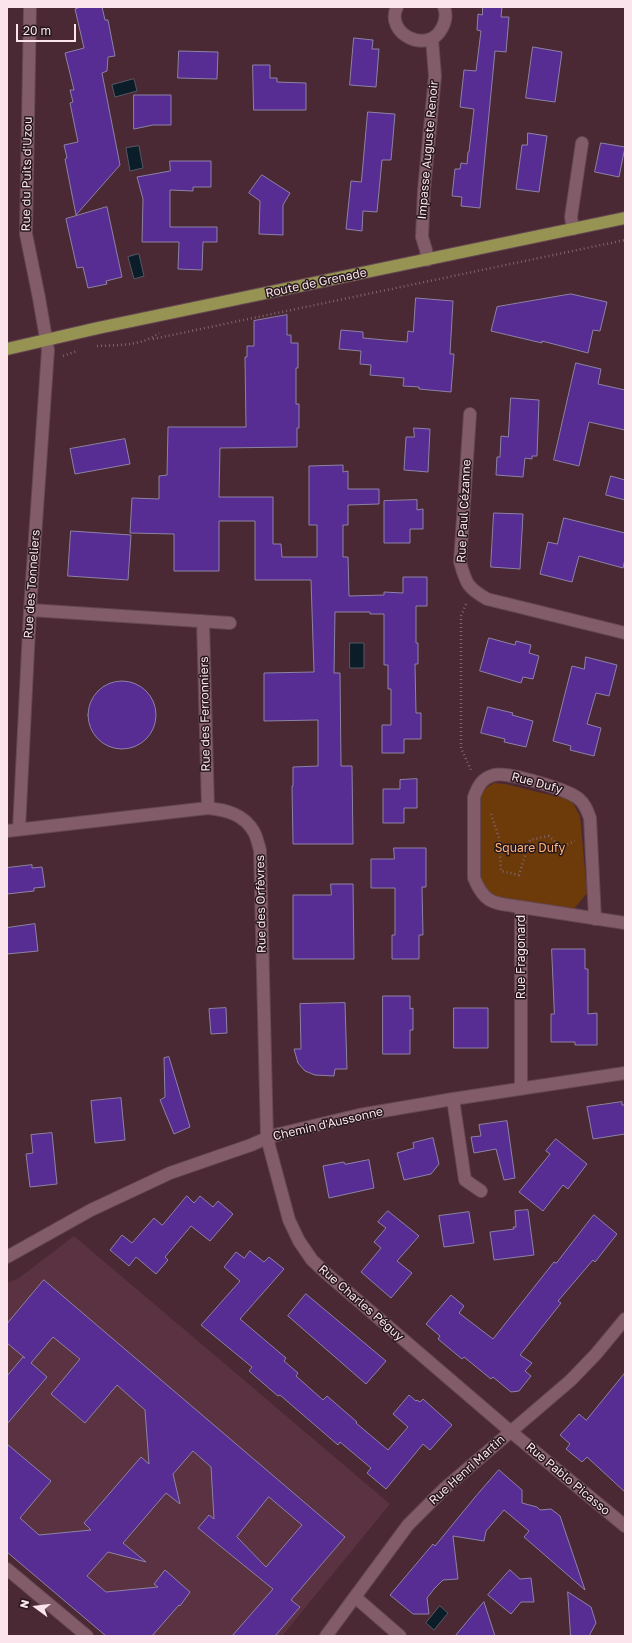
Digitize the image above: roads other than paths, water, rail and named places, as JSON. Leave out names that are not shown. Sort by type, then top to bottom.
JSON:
[{"type":"main road","name":"Route de Grenade","points":[[7,349],[625,218]]},
{"type":"street","name":"Rue du Puits d'Uzou","points":[[30,7],[26,234],[46,340]]},
{"type":"street","points":[[397,7],[395,10],[396,24],[402,34],[417,42],[432,39],[440,32],[446,21],[444,7]]},
{"type":"street","name":"Impasse Auguste Renoir","points":[[427,260],[422,237],[424,190],[435,76],[432,39]]},
{"type":"street","points":[[573,229],[572,217],[582,143]]},
{"type":"street","name":"Rue des Tonneliers","points":[[13,830],[48,350],[46,340]]},
{"type":"street","name":"Rue Paul Cézanne","points":[[470,414],[460,562],[464,579],[473,591],[487,599],[625,634]]},
{"type":"street","points":[[30,610],[230,623]]},
{"type":"street","name":"Rue des Ferronniers","points":[[203,621],[208,808]]},
{"type":"street","name":"Rue Dufy","points":[[521,907],[495,903],[485,898],[478,889],[474,878],[474,797],[478,785],[485,778],[495,774],[507,775],[567,791],[579,798],[586,806],[590,818],[595,918]]},
{"type":"street","name":"Rue des Orfèvres","points":[[13,830],[208,808],[227,810],[240,817],[254,831],[260,850],[267,1138]]},
{"type":"street","name":"Rue Fragonard","points":[[522,1089],[521,907],[625,923]]},
{"type":"street","name":"Chemin d'Aussonne","points":[[7,1256],[91,1210],[170,1173],[252,1145],[267,1138],[359,1115],[625,1073]]},
{"type":"street","points":[[454,1099],[465,1180],[481,1191]]},
{"type":"street","name":"Rue Charles Péguy","points":[[267,1138],[288,1220],[299,1241],[312,1260],[510,1431]]},
{"type":"street","name":"Rue Henri Martin","points":[[326,1636],[408,1525],[444,1488],[572,1380],[596,1354],[625,1318]]},
{"type":"street","name":"Rue Pablo Picasso","points":[[510,1431],[625,1526]]},
{"type":"street","points":[[7,1569],[87,1636]]},
{"type":"street","points":[[355,1598],[400,1636]]},
{"type":"water","points":[[134,79],[137,91],[115,97],[112,85]]},
{"type":"water","points":[[139,146],[143,168],[130,171],[126,148]]},
{"type":"water","points":[[139,254],[144,276],[134,279],[128,257]]},
{"type":"water","points":[[350,643],[364,643],[364,668],[350,668]]},
{"type":"water","points":[[440,1606],[448,1613],[434,1630],[426,1623]]},
{"type":"park label","name":"Square Dufy","points":[[530,848]]}]
